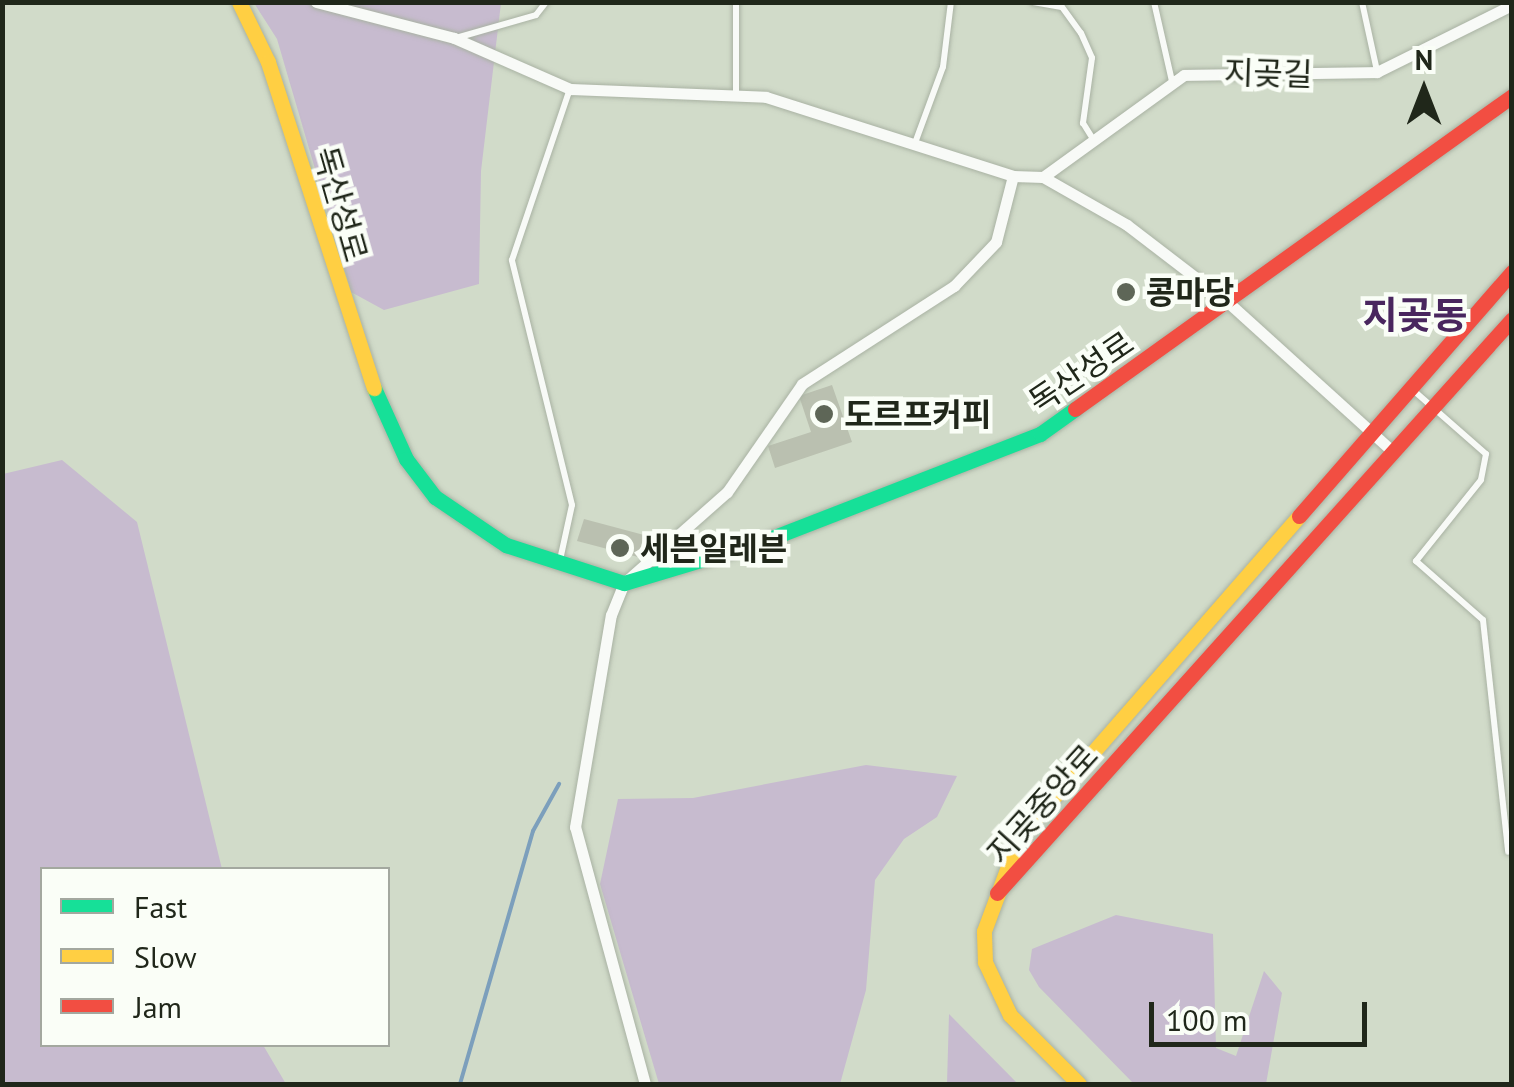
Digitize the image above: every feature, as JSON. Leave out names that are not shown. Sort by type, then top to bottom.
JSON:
[{"type":"street","name":"독산성로","points":[[239,2],[268,62],[370,378],[406,459],[462,520],[558,566],[624,583],[980,463],[1040,434],[1230,304],[1512,96]]},
{"type":"street","points":[[316,2],[454,38],[570,89],[766,97],[1013,176],[1043,177],[1128,225],[1230,304],[1389,448]]},
{"type":"street","name":"지곶길","points":[[1043,177],[1091,136],[1172,83],[1207,71],[1377,72],[1512,5]]},
{"type":"street","points":[[645,1084],[574,827],[610,615],[624,583],[726,492],[802,384],[954,286],[996,242],[1013,176]]},
{"type":"street","name":"지곶중앙로","points":[[994,896],[1019,837],[1372,432],[1414,390],[1512,272]]},
{"type":"street","name":"지곶중앙로","points":[[994,896],[1038,856],[1389,448],[1512,319]]},
{"type":"street","points":[[994,896],[984,931],[994,990],[1079,1084]]},
{"type":"lane","points":[[454,38],[536,15],[546,2]]},
{"type":"lane","points":[[736,2],[736,95]]},
{"type":"lane","points":[[915,144],[942,67],[950,2]]},
{"type":"lane","points":[[1033,2],[1062,7],[1081,33],[1092,58],[1082,122],[1091,136]]},
{"type":"lane","points":[[1154,2],[1172,83]]},
{"type":"lane","points":[[1362,2],[1377,72]]},
{"type":"lane","points":[[558,566],[572,504],[512,260],[570,89]]},
{"type":"lane","points":[[1414,390],[1486,454],[1482,480],[1416,561],[1484,620],[1508,852]]},
{"type":"shaded area","points":[[254,3],[501,3],[481,171],[479,284],[384,310],[351,292],[277,39]]},
{"type":"shaded area","points":[[62,460],[137,522],[222,867],[40,867],[40,1047],[264,1047],[286,1084],[3,1084],[3,474]]},
{"type":"shaded area","points":[[866,765],[957,776],[937,817],[904,839],[875,880],[866,990],[840,1084],[659,1084],[600,884],[618,799],[693,798]]},
{"type":"shaded area","points":[[1116,915],[1213,934],[1216,1048],[1236,1056],[1264,971],[1282,993],[1266,1084],[1134,1084],[1039,987],[1029,970],[1032,949]]},
{"type":"shaded area","points":[[949,1014],[1018,1084],[947,1084]]},
{"type":"building","name":"도르프커피","points":[[832,385],[852,442],[775,468],[768,446],[811,432],[799,396]]},
{"type":"building","points":[[584,519],[644,535],[638,557],[577,541]]},
{"type":"waterway","points":[[460,1084],[533,831],[559,784]]},
{"type":"traffic: fast","points":[[374,388],[406,459],[435,497],[506,545],[624,583],[764,541],[1040,434],[1075,409]]},
{"type":"traffic: slow","points":[[239,2],[268,62],[374,388]]},
{"type":"traffic: slow","points":[[1079,1084],[1010,1015],[985,962],[984,931],[1019,837],[1299,516]]},
{"type":"traffic: jam","points":[[1075,409],[1512,96]]},
{"type":"traffic: jam","points":[[1299,516],[1512,272]]},
{"type":"traffic: jam","points":[[997,893],[1512,319]]},
{"type":"place","name":"콩마당","points":[[1126,292]]},
{"type":"place","name":"도르프커피","points":[[824,414]]},
{"type":"place","name":"세븐일레븐","points":[[620,548]]},
{"type":"district","name":"지곶동","points":[[1415,315]]}]
